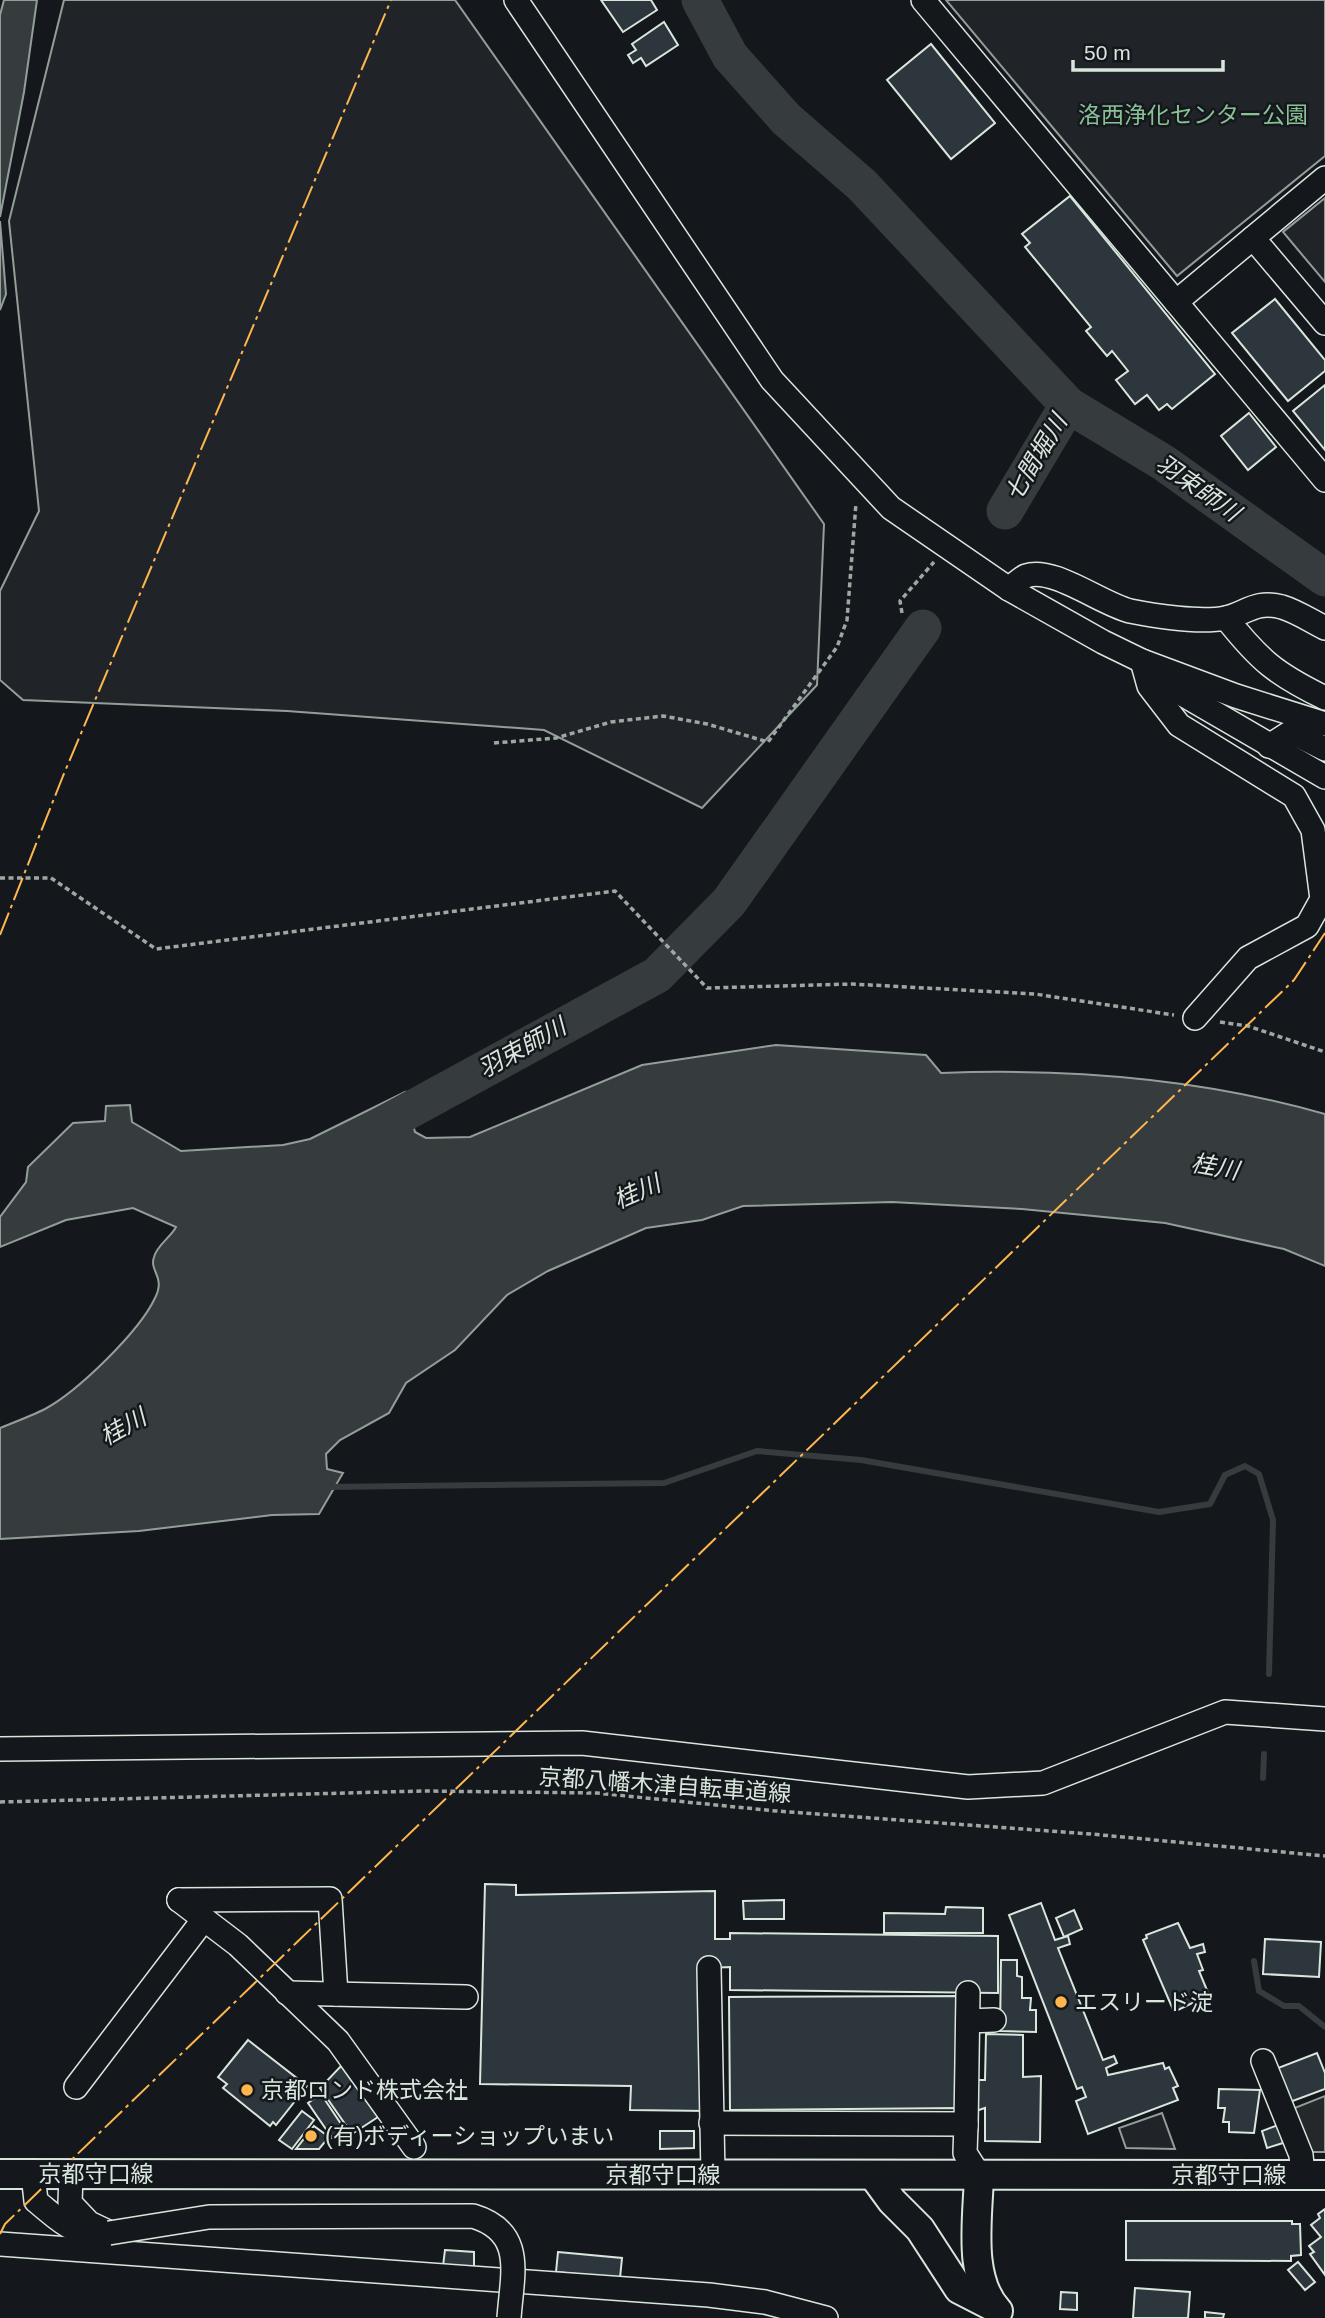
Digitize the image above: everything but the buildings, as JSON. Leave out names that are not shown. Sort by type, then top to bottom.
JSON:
[{"type":"main road","name":"京都守口線","points":[[0,2174],[35,2188],[71,2174],[1314,2175]]},
{"type":"main road","points":[[873,2175],[892,2201],[920,2229],[959,2289],[999,2312]]},
{"type":"main road","points":[[979,2175],[978,2259],[983,2284],[999,2312]]},
{"type":"street","points":[[516,0],[772,380],[891,508],[1009,589],[1142,661],[1259,704],[1325,724]]},
{"type":"street","points":[[923,0],[1325,480]]},
{"type":"street","points":[[1176,302],[1325,178]]},
{"type":"street","points":[[1253,237],[1325,323]]},
{"type":"street","points":[[1009,589],[1025,577],[1053,575],[1094,598],[1130,611],[1179,617],[1226,618],[1252,605],[1281,607],[1325,628]]},
{"type":"street","points":[[1226,618],[1251,649],[1282,678],[1325,698]]},
{"type":"street","points":[[1142,661],[1177,691],[1325,777]]},
{"type":"street","points":[[1142,661],[1149,686],[1179,725],[1294,796],[1313,830],[1322,899],[1307,926],[1248,958],[1195,1018]]},
{"type":"street","points":[[1269,746],[1291,732],[1325,749]]},
{"type":"street","points":[[0,1749],[582,1744],[968,1787],[1043,1783],[1225,1712],[1325,1719]]},
{"type":"street","points":[[336,1994],[330,1899],[178,1900],[238,1945],[338,2040],[414,2147]]},
{"type":"street","points":[[76,2087],[204,1919]]},
{"type":"street","points":[[709,1968],[713,2175]]},
{"type":"street","points":[[287,1993],[466,1997]]},
{"type":"street","points":[[968,1993],[965,2153],[979,2175]]},
{"type":"street","points":[[968,2021],[995,2020]]},
{"type":"street","points":[[1263,2061],[1301,2155],[1314,2175]]},
{"type":"street","points":[[711,2123],[966,2124],[966,2127]]},
{"type":"street","points":[[71,2174],[70,2203],[89,2222],[109,2233]]},
{"type":"street","points":[[35,2188],[71,2230],[90,2235],[209,2217],[473,2216],[489,2221],[510,2243],[513,2260],[509,2318]]},
{"type":"street","points":[[0,2244],[709,2295],[765,2302],[826,2318]]},
{"type":"path","points":[[494,743],[556,738],[611,722],[663,716],[707,724],[768,742],[837,647],[847,620],[857,474]]},
{"type":"path","points":[[902,613],[900,601],[926,572]]},
{"type":"path","points":[[0,878],[51,878],[156,949],[615,891],[657,931],[707,988],[852,984],[1035,994],[1248,1026],[1325,1052]]},
{"type":"path","name":"京都八幡木津自転車道線","points":[[0,1802],[410,1792],[597,1793],[776,1811],[1091,1834],[1325,1856]]},
{"type":"green space","points":[[64,0],[455,0],[824,524],[817,685],[702,808],[544,730],[287,711],[23,700],[0,680],[0,591],[39,511],[9,221]]},
{"type":"green space","name":"洛西浄化センター公園","points":[[946,0],[1325,0],[1325,156],[1177,276]]},
{"type":"green space","points":[[1325,198],[1325,282],[1283,232]]},
{"type":"green space","points":[[1162,2113],[1175,2149],[1126,2148],[1119,2128]]},
{"type":"shaded area","points":[[1325,2096],[1325,2152],[1307,2152],[1292,2109]]},
{"type":"water","points":[[4,0],[37,0],[24,92],[0,217],[0,15]]},
{"type":"water","points":[[0,221],[6,294],[0,310]]},
{"type":"water","name":"桂川","points":[[776,1045],[926,1055],[941,1073],[1087,1074],[1183,1084],[1325,1114],[1325,1266],[1284,1249],[1165,1223],[1022,1209],[892,1202],[743,1206],[702,1220],[646,1228],[548,1271],[507,1295],[455,1350],[406,1383],[389,1413],[340,1440],[326,1454],[327,1469],[343,1473],[319,1514],[272,1515],[139,1531],[0,1539],[0,1428],[40,1412],[59,1400],[90,1375],[122,1343],[155,1298],[159,1284],[154,1257],[176,1227],[133,1208],[66,1220],[0,1247],[0,1217],[26,1182],[28,1167],[73,1123],[105,1121],[106,1106],[130,1105],[132,1122],[181,1151],[283,1145],[310,1139],[405,1092],[415,1132],[426,1138],[470,1137],[642,1065]]},
{"type":"waterway","points":[[700,0],[730,56],[786,119],[862,185],[1068,405],[1164,463],[1325,578]]},
{"type":"waterway","name":"七間堀川","points":[[1005,511],[1068,405]]},
{"type":"waterway","name":"羽束師川","points":[[366,1134],[657,975],[729,902],[923,628]]},
{"type":"waterway","points":[[327,1487],[664,1483],[757,1451],[861,1460],[1159,1512],[1210,1504],[1225,1475],[1245,1466],[1259,1474],[1273,1520],[1269,1674]]},
{"type":"waterway","points":[[1263,1778],[1264,1754]]},
{"type":"waterway","points":[[1254,1961],[1259,1991],[1284,2006],[1299,2006],[1325,2027]]},
{"type":"power","points":[[0,935],[63,776],[391,0]]},
{"type":"power","points":[[0,2234],[5,2224],[1294,980],[1325,933]]},
{"type":"place","name":"エスリード淀","points":[[1061,2002]]},
{"type":"place","name":"京都ロンド株式会社","points":[[247,2090]]},
{"type":"place","name":"(有)ボディーショップいまい","points":[[311,2136]]}]
